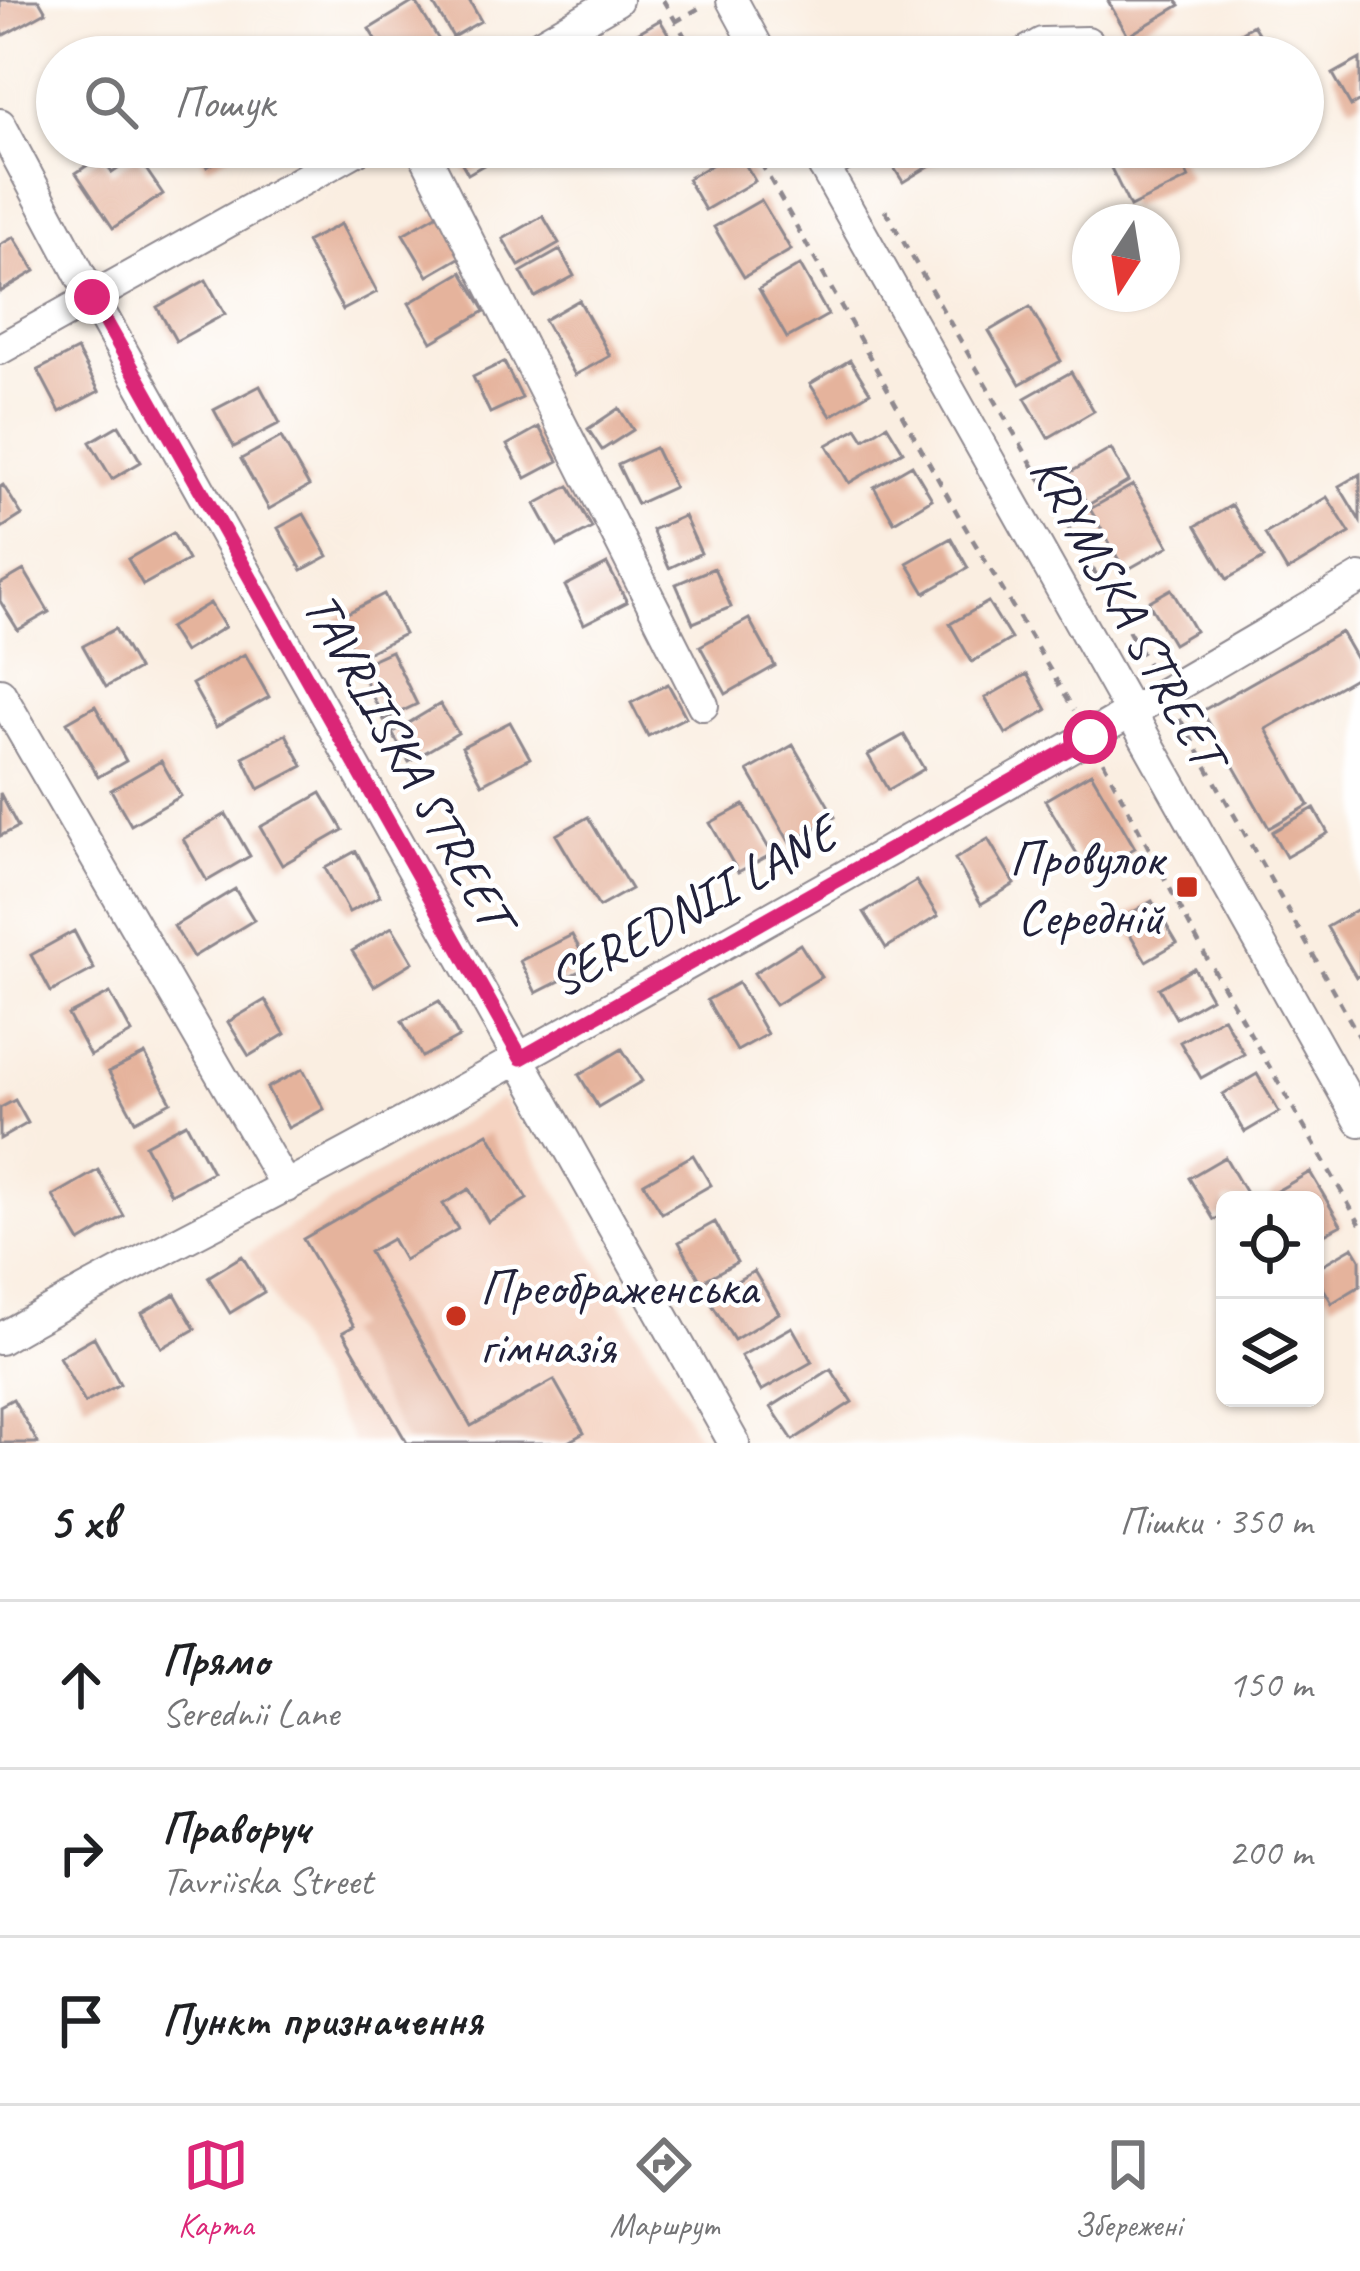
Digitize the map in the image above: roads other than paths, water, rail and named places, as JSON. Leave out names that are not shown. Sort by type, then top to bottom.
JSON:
[{"type":"street","points":[[555,36],[617,0]]},
{"type":"street","points":[[732,0],[752,36]]},
{"type":"street","name":"TAVRIISKA STREET","points":[[0,124],[92,297],[734,1443]]},
{"type":"street","points":[[0,349],[324,168]]},
{"type":"street","points":[[432,168],[703,705]]},
{"type":"street","name":"KRYMSKA STREET","points":[[824,168],[1360,1121]]},
{"type":"street","name":"SEREDNII LANE","points":[[4,1326],[286,1187],[521,1058],[1090,737],[1360,578]]},
{"type":"street","points":[[0,693],[286,1187]]},
{"type":"place","name":"Провулок Середній","points":[[1187,887]]},
{"type":"place","name":"Преображенська гімназія","points":[[456,1316]]}]
